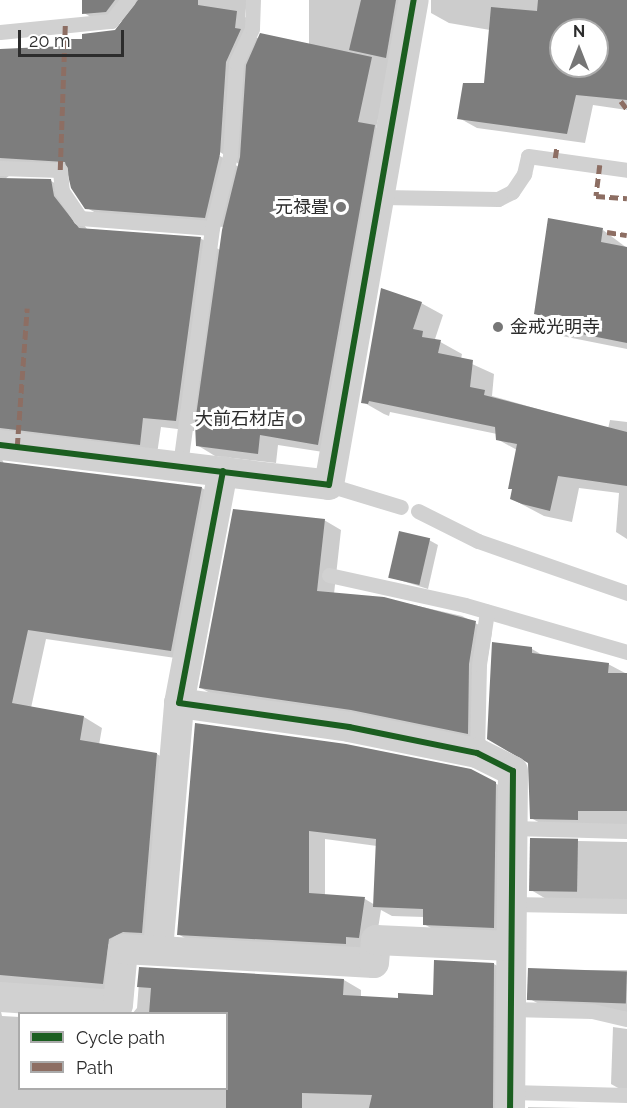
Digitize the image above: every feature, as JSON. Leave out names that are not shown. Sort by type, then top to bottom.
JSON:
[{"type":"street","points":[[0,445],[180,465],[329,485],[382,197],[414,0]]},
{"type":"street","points":[[158,950],[179,703],[223,471]]},
{"type":"street","points":[[179,703],[349,727],[477,753],[513,771],[510,1100]]},
{"type":"street","points":[[0,997],[118,1005],[123,948],[374,963],[376,940],[510,946]]},
{"type":"lane","points":[[0,32],[111,21],[128,0]]},
{"type":"lane","points":[[180,465],[212,228],[230,156],[236,63],[252,28],[252,0]]},
{"type":"lane","points":[[382,197],[498,199],[512,192],[524,174],[528,156],[627,170]]},
{"type":"lane","points":[[0,168],[60,170],[62,191],[80,218],[212,228]]},
{"type":"lane","points":[[329,485],[401,507]]},
{"type":"lane","points":[[418,511],[478,541],[627,593]]},
{"type":"lane","points":[[329,575],[487,612],[627,652]]},
{"type":"lane","points":[[477,753],[479,664],[487,612]]},
{"type":"lane","points":[[512,828],[627,831]]},
{"type":"lane","points":[[511,904],[627,906]]},
{"type":"lane","points":[[510,1009],[592,1011],[627,1019]]},
{"type":"lane","points":[[510,1100],[627,1095]]},
{"type":"building","points":[[82,0],[115,0],[106,12],[82,14]]},
{"type":"building","points":[[138,0],[198,0],[198,5],[237,11],[235,28],[241,29],[226,62],[220,154],[205,218],[85,209],[71,188],[65,162],[0,158],[0,49],[65,46],[65,39],[82,39],[82,34],[115,30]]},
{"type":"building","points":[[361,0],[396,0],[386,58],[349,50]]},
{"type":"building","points":[[538,0],[627,0],[627,100],[576,95],[567,134],[457,119],[463,83],[484,83],[491,7],[537,11]]},
{"type":"building","points":[[260,33],[372,57],[358,122],[375,125],[318,445],[260,435],[258,454],[196,446],[195,423],[222,230],[240,157],[246,65]]},
{"type":"building","points":[[0,178],[51,179],[54,196],[79,228],[201,237],[176,421],[143,418],[140,445],[0,428]]},
{"type":"building","points":[[548,218],[603,228],[601,242],[627,247],[627,343],[536,325],[538,315],[534,314]]},
{"type":"building","points":[[381,288],[422,302],[413,329],[423,331],[422,337],[441,340],[438,353],[473,360],[470,387],[485,390],[484,395],[627,432],[627,486],[558,476],[550,511],[522,504],[510,499],[512,489],[508,489],[517,444],[496,440],[495,427],[369,401],[368,404],[361,403]]},
{"type":"building","points":[[0,462],[202,487],[171,651],[28,630],[12,703],[84,716],[80,740],[157,753],[142,933],[123,932],[109,939],[103,984],[0,975]]},
{"type":"building","points":[[233,509],[325,519],[317,591],[384,597],[476,621],[469,664],[468,734],[351,710],[199,688]]},
{"type":"building","points":[[399,531],[430,538],[419,585],[388,578]]},
{"type":"building","points":[[492,642],[532,647],[532,653],[609,663],[608,673],[627,673],[627,811],[578,811],[578,820],[530,819],[528,763],[487,739]]},
{"type":"building","points":[[195,723],[346,744],[471,769],[496,782],[494,928],[423,925],[423,909],[373,907],[376,839],[309,831],[309,893],[365,897],[359,938],[346,937],[346,944],[177,935]]},
{"type":"building","points":[[530,838],[578,839],[577,892],[529,891]]},
{"type":"building","points":[[434,960],[494,963],[493,1108],[369,1108],[372,1095],[302,1093],[302,1108],[226,1108],[228,1012],[149,1012],[151,988],[137,987],[139,967],[344,979],[343,995],[398,998],[398,993],[433,995]]},
{"type":"building","points":[[528,968],[627,971],[626,1003],[527,1000]]},
{"type":"marked path","points":[[60,170],[65,25]]},
{"type":"marked path","points":[[621,101],[627,109]]},
{"type":"marked path","points":[[555,158],[557,146]]},
{"type":"marked path","points":[[600,165],[596,196],[627,198]]},
{"type":"marked path","points":[[607,232],[627,235]]},
{"type":"marked path","points":[[17,447],[27,308]]},
{"type":"cycle path","points":[[0,445],[329,485],[414,0]]},
{"type":"cycle path","points":[[223,471],[179,703],[349,727],[477,753],[513,771],[510,1108]]},
{"type":"place","name":"元禄畳","points":[[341,207]]},
{"type":"place","name":"金戒光明寺","points":[[498,327]]},
{"type":"place","name":"大前石材店","points":[[297,419]]}]
